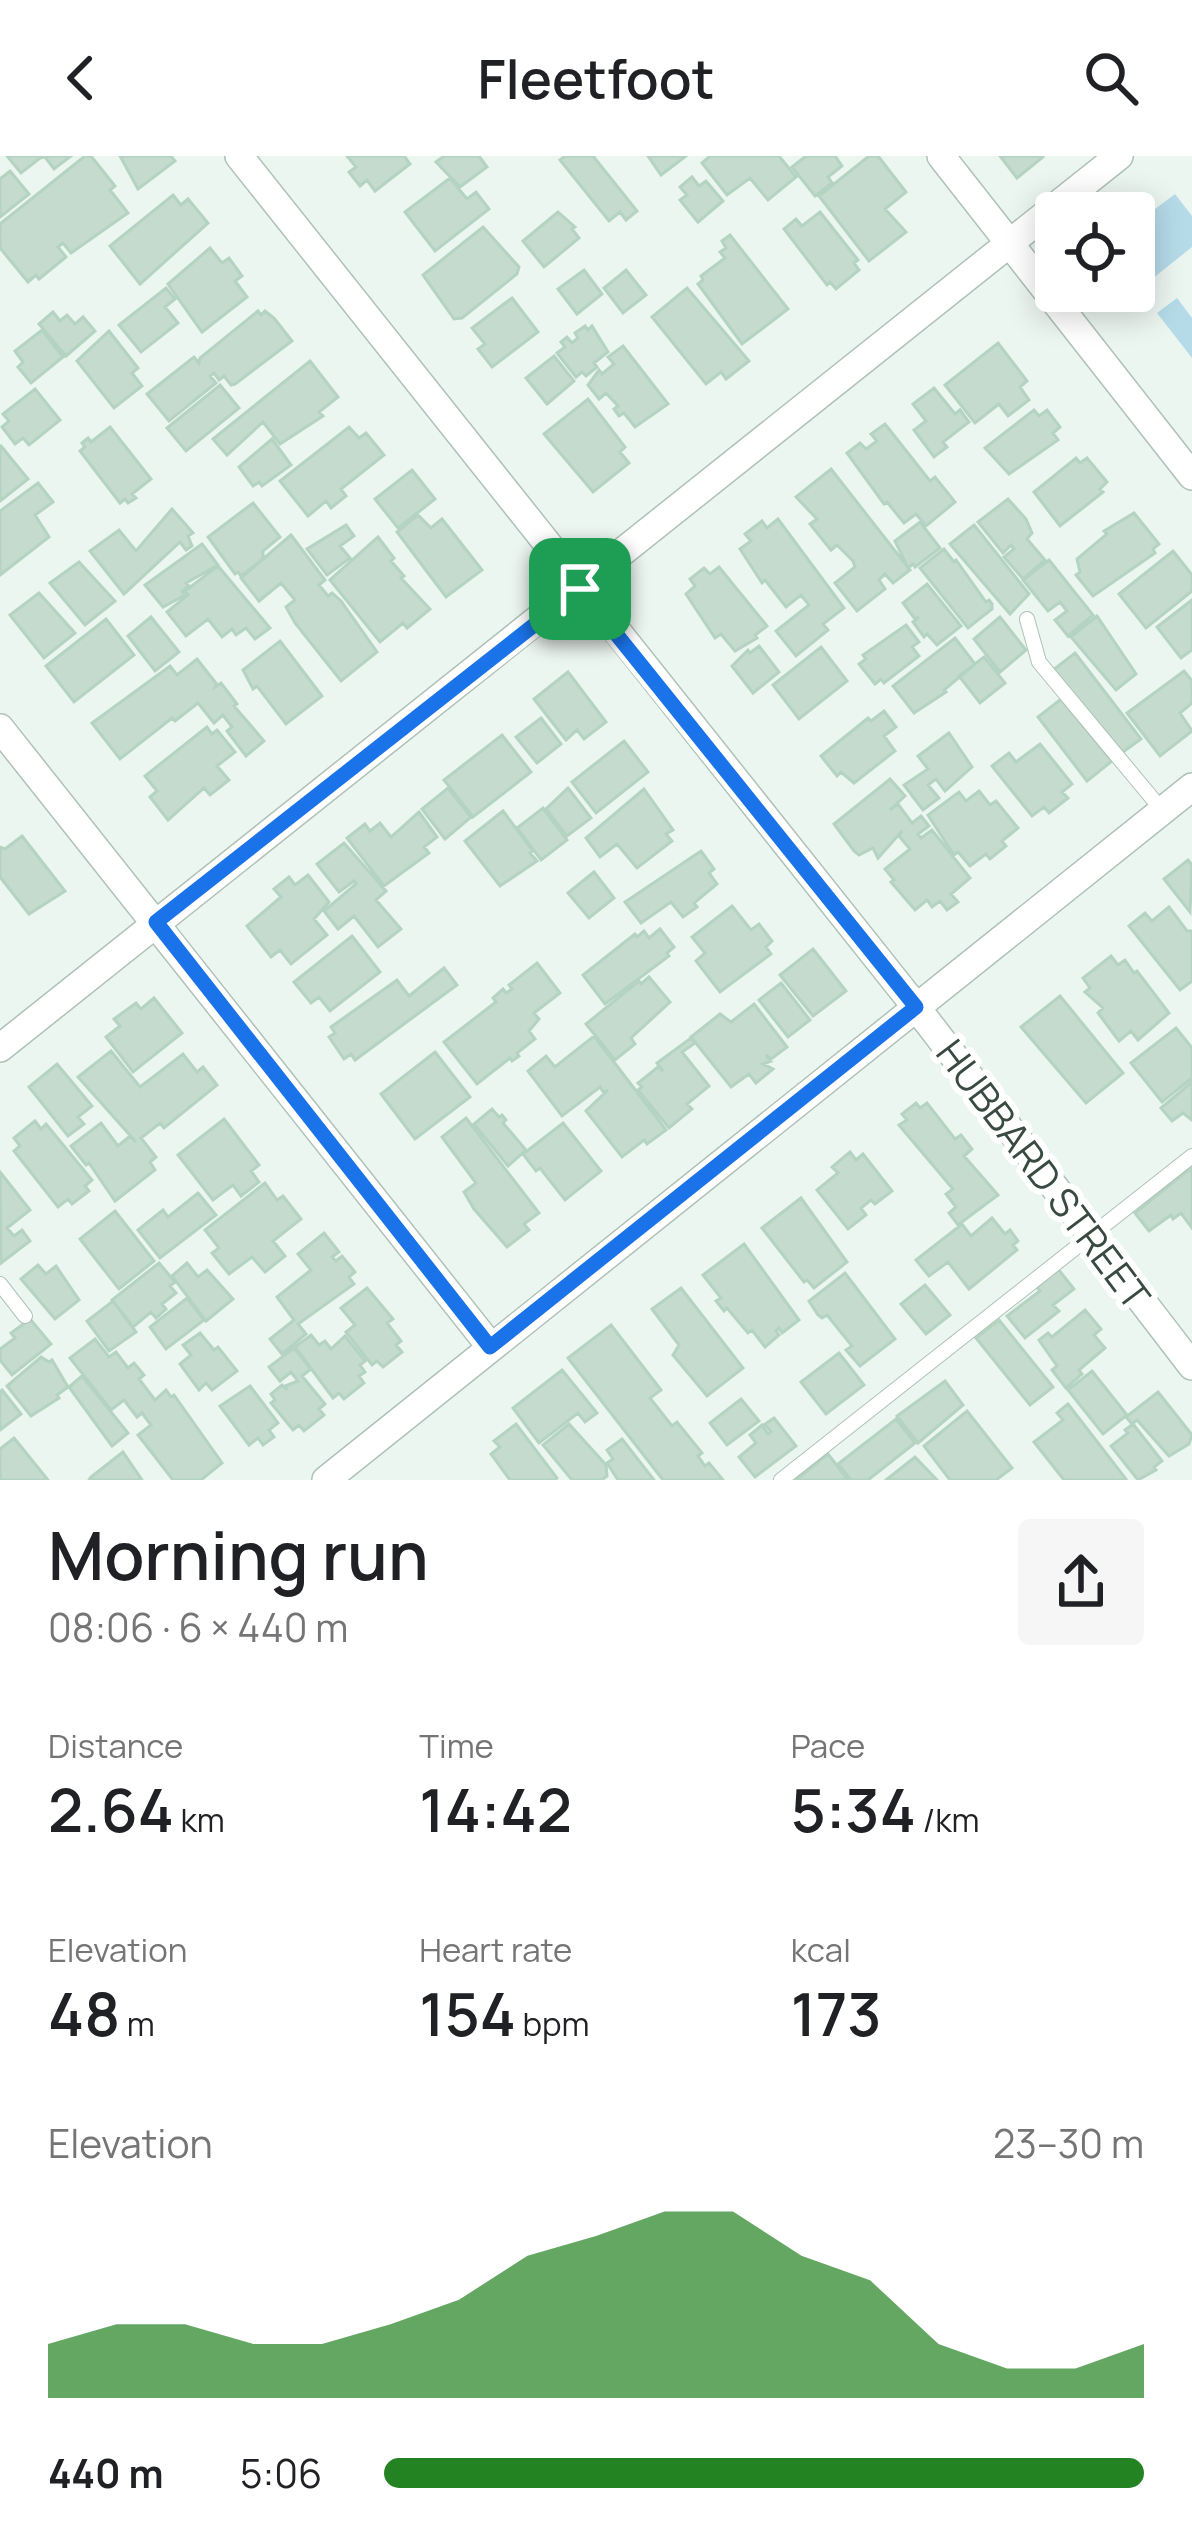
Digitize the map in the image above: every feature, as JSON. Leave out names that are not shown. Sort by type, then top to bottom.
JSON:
[{"type":"street","name":"HUBBARD STREET","points":[[239,156],[916,1007],[1192,1366]]},
{"type":"street","points":[[941,156],[1192,476]]},
{"type":"street","points":[[0,1048],[1119,156]]},
{"type":"street","points":[[0,728],[490,1347]]},
{"type":"street","points":[[326,1480],[1192,787]]},
{"type":"lane","points":[[1027,619],[1039,662],[1162,810]]},
{"type":"lane","points":[[781,1480],[1192,1156]]},
{"type":"lane","points":[[0,1284],[25,1316]]},
{"type":"shaded area","points":[[1175,194],[1192,216],[1192,247],[1155,277],[1155,209]]},
{"type":"shaded area","points":[[1177,298],[1192,318],[1192,358],[1157,313]]},
{"type":"building","points":[[7,156],[71,156],[54,169],[45,157],[40,158],[21,173]]},
{"type":"building","points":[[91,156],[115,186],[110,190],[128,213],[71,253],[63,243],[58,247],[66,257],[28,282],[0,248],[0,224]]},
{"type":"building","points":[[120,156],[171,156],[175,161],[138,189]]},
{"type":"building","points":[[347,156],[404,156],[410,164],[375,191],[367,180],[360,186],[349,172],[356,167]]},
{"type":"building","points":[[444,156],[479,156],[487,167],[460,187],[436,162]]},
{"type":"building","points":[[593,156],[637,211],[626,220],[620,212],[609,221],[560,160]]},
{"type":"building","points":[[648,156],[686,156],[661,175]]},
{"type":"building","points":[[710,156],[779,156],[796,177],[768,200],[750,178],[727,195],[702,163]]},
{"type":"building","points":[[806,156],[835,156],[842,166],[828,177],[832,183],[815,196],[792,167]]},
{"type":"building","points":[[869,156],[878,156],[906,192],[885,209],[906,232],[869,261],[819,196]]},
{"type":"building","points":[[1000,156],[1042,156],[1043,157],[1017,178]]},
{"type":"building","points":[[10,171],[29,194],[0,217],[0,179]]},
{"type":"building","points":[[692,177],[699,186],[706,181],[723,201],[698,222],[680,200],[687,195],[680,187]]},
{"type":"building","points":[[450,178],[467,199],[476,192],[489,209],[435,251],[405,212]]},
{"type":"building","points":[[173,195],[181,205],[188,199],[208,223],[140,284],[110,246]]},
{"type":"building","points":[[558,212],[575,227],[579,238],[544,267],[523,241]]},
{"type":"building","points":[[820,212],[858,260],[854,263],[859,270],[836,289],[830,282],[827,285],[784,229],[796,219],[802,226]]},
{"type":"building","points":[[483,227],[519,267],[517,274],[462,318],[454,319],[423,275]]},
{"type":"building","points":[[730,235],[788,309],[742,344],[698,284],[701,276],[725,258],[720,252],[726,248],[722,241]]},
{"type":"building","points":[[210,248],[222,263],[229,258],[242,276],[235,281],[247,297],[202,332],[168,284]]},
{"type":"building","points":[[584,270],[602,294],[577,314],[558,289]]},
{"type":"building","points":[[626,270],[646,295],[623,313],[604,288]]},
{"type":"building","points":[[166,288],[175,299],[165,307],[178,323],[141,352],[119,325]]},
{"type":"building","points":[[687,288],[749,361],[726,379],[721,372],[706,384],[652,317]]},
{"type":"building","points":[[512,298],[538,332],[492,367],[478,349],[485,344],[472,328]]},
{"type":"building","points":[[258,311],[274,318],[292,341],[235,384],[224,376],[219,380],[214,373],[210,376],[216,383],[169,421],[147,394],[194,357],[199,363]]},
{"type":"building","points":[[53,312],[60,321],[67,315],[75,324],[83,317],[95,331],[66,356],[39,324]]},
{"type":"building","points":[[585,326],[588,330],[592,326],[608,352],[586,376],[582,372],[576,377],[557,353],[565,347],[561,342],[567,337],[572,343],[578,338],[575,333]]},
{"type":"building","points":[[42,330],[63,357],[31,383],[18,367],[23,362],[15,351]]},
{"type":"building","points":[[109,331],[138,368],[132,373],[142,386],[114,408],[77,361]]},
{"type":"building","points":[[998,343],[1027,381],[1020,387],[1029,400],[1008,416],[999,404],[975,423],[945,385]]},
{"type":"building","points":[[623,346],[668,404],[635,427],[624,413],[619,416],[614,409],[618,406],[606,393],[599,399],[588,385],[599,370],[602,374],[614,364],[608,357]]},
{"type":"building","points":[[554,356],[574,381],[547,404],[526,378]]},
{"type":"building","points":[[310,361],[338,397],[319,412],[323,416],[280,444],[263,422],[227,455],[213,439]]},
{"type":"building","points":[[220,385],[239,408],[186,451],[167,428]]},
{"type":"building","points":[[934,388],[955,414],[960,410],[969,422],[943,442],[947,447],[934,457],[914,430],[926,421],[913,404]]},
{"type":"building","points":[[35,389],[60,420],[29,445],[23,438],[15,444],[2,427],[9,421],[3,414]]},
{"type":"building","points":[[588,399],[625,447],[620,452],[629,463],[593,492],[544,434]]},
{"type":"building","points":[[1034,410],[1039,416],[1047,410],[1060,427],[1053,433],[1058,440],[1009,474],[985,448]]},
{"type":"building","points":[[885,424],[930,481],[935,477],[955,502],[926,526],[916,514],[904,523],[847,453],[860,443],[866,449],[877,441],[871,434]]},
{"type":"building","points":[[110,427],[151,479],[128,503],[125,499],[120,503],[80,451],[88,438],[91,442]]},
{"type":"building","points":[[349,427],[359,438],[366,433],[384,455],[341,489],[346,496],[331,508],[326,501],[308,516],[280,481]]},
{"type":"building","points":[[272,439],[291,465],[262,486],[259,482],[253,486],[239,467]]},
{"type":"building","points":[[0,447],[28,479],[0,501]]},
{"type":"building","points":[[1076,458],[1080,463],[1087,458],[1107,482],[1100,489],[1103,492],[1060,526],[1034,492]]},
{"type":"building","points":[[831,469],[910,570],[893,583],[885,574],[879,580],[885,589],[857,611],[835,583],[855,567],[853,561],[837,545],[831,550],[810,524],[817,519],[796,497]]},
{"type":"building","points":[[412,470],[435,499],[398,528],[375,499]]},
{"type":"building","points":[[38,483],[53,502],[35,515],[49,537],[0,575],[0,511]]},
{"type":"building","points":[[1008,499],[1026,519],[1032,533],[1027,539],[1045,560],[1023,579],[1004,557],[1014,549],[1011,545],[1003,553],[978,522]]},
{"type":"building","points":[[253,503],[280,537],[241,576],[208,537]]},
{"type":"building","points":[[172,509],[193,533],[188,536],[192,546],[186,550],[180,542],[124,594],[90,551],[119,530],[136,551]]},
{"type":"building","points":[[1134,513],[1159,544],[1155,553],[1093,596],[1076,575],[1080,572],[1077,559],[1107,534],[1104,531]]},
{"type":"building","points":[[418,515],[431,528],[442,519],[482,570],[446,597],[397,532]]},
{"type":"building","points":[[778,519],[844,608],[823,624],[828,630],[796,656],[776,631],[809,605],[801,595],[786,607],[765,580],[762,583],[740,549],[751,541],[745,534],[762,521],[767,528]]},
{"type":"building","points":[[920,522],[940,548],[908,568],[895,541]]},
{"type":"building","points":[[346,525],[354,536],[340,546],[350,558],[327,575],[307,549]]},
{"type":"building","points":[[974,525],[1029,594],[1010,614],[950,544]]},
{"type":"building","points":[[291,535],[325,580],[319,585],[328,596],[332,593],[341,601],[377,652],[341,681],[295,623],[286,607],[295,600],[281,583],[259,601],[241,578]]},
{"type":"building","points":[[378,537],[394,558],[391,561],[401,578],[430,609],[380,642],[330,580]]},
{"type":"building","points":[[202,544],[218,565],[186,583],[185,595],[163,607],[145,585]]},
{"type":"building","points":[[944,549],[992,604],[968,628],[920,568]]},
{"type":"building","points":[[1173,551],[1192,575],[1192,591],[1146,628],[1119,594]]},
{"type":"building","points":[[1049,560],[1093,615],[1068,636],[1055,620],[1067,611],[1060,602],[1048,611],[1023,580]]},
{"type":"building","points":[[79,562],[115,601],[85,625],[50,583]]},
{"type":"building","points":[[218,566],[270,628],[255,639],[246,628],[236,635],[232,629],[222,637],[208,619],[186,636],[167,612]]},
{"type":"building","points":[[719,567],[767,626],[735,651],[721,634],[715,638],[686,594],[695,586],[690,579],[704,568],[710,574]]},
{"type":"building","points":[[927,584],[961,626],[937,645],[927,634],[924,637],[913,622],[919,617],[915,619],[903,603]]},
{"type":"building","points":[[39,593],[75,633],[44,658],[10,615]]},
{"type":"building","points":[[1192,600],[1192,650],[1181,658],[1157,627]]},
{"type":"building","points":[[1097,616],[1136,674],[1116,690],[1071,637]]},
{"type":"building","points":[[151,617],[179,652],[155,671],[128,636]]},
{"type":"building","points":[[1000,617],[1026,650],[1000,672],[974,639]]},
{"type":"building","points":[[106,619],[134,655],[74,702],[46,666]]},
{"type":"building","points":[[906,625],[919,642],[912,647],[919,656],[884,683],[881,679],[875,684],[859,664],[866,659],[863,655]]},
{"type":"building","points":[[955,638],[975,664],[946,692],[914,713],[893,686]]},
{"type":"building","points":[[280,641],[322,696],[286,724],[257,686],[253,689],[243,670]]},
{"type":"building","points":[[759,646],[779,672],[753,693],[732,666]]},
{"type":"building","points":[[821,647],[847,681],[799,719],[773,685]]},
{"type":"building","points":[[1075,653],[1141,739],[1119,755],[1053,670]]},
{"type":"building","points":[[984,657],[1005,683],[980,703],[959,676]]},
{"type":"building","points":[[197,659],[215,687],[221,683],[264,741],[246,756],[227,731],[232,727],[223,715],[214,723],[198,703],[120,759],[92,723],[170,666],[177,675]]},
{"type":"building","points":[[1184,671],[1192,681],[1192,703],[1180,713],[1192,731],[1160,756],[1127,713]]},
{"type":"building","points":[[568,672],[606,722],[584,739],[577,730],[566,740],[534,699]]},
{"type":"building","points":[[1061,699],[1112,761],[1087,781],[1038,717]]},
{"type":"building","points":[[884,711],[896,727],[884,736],[895,751],[854,783],[841,772],[837,776],[821,756],[868,718],[871,721]]},
{"type":"building","points":[[541,718],[561,744],[537,763],[516,737]]},
{"type":"building","points":[[207,727],[212,734],[217,730],[235,752],[217,766],[229,780],[210,795],[204,788],[168,820],[150,797],[157,791],[145,776]]},
{"type":"building","points":[[949,733],[972,767],[945,791],[936,779],[928,785],[939,798],[923,810],[904,785],[928,769],[918,756]]},
{"type":"building","points":[[502,735],[531,772],[473,817],[444,780]]},
{"type":"building","points":[[624,741],[648,772],[596,813],[572,782]]},
{"type":"building","points":[[1040,744],[1072,784],[1062,792],[1068,798],[1049,813],[1044,807],[1032,816],[992,766],[1009,753],[1016,762]]},
{"type":"building","points":[[890,779],[905,796],[890,810],[898,804],[912,823],[921,816],[929,826],[918,834],[921,838],[932,830],[970,878],[951,894],[958,902],[947,910],[940,901],[932,907],[927,900],[915,910],[891,882],[885,869],[910,849],[899,836],[902,831],[878,858],[873,848],[859,855],[834,824]]},
{"type":"building","points":[[448,788],[471,817],[445,839],[422,809]]},
{"type":"building","points":[[568,788],[591,818],[567,836],[546,809]]},
{"type":"building","points":[[644,789],[673,830],[666,834],[672,841],[637,868],[617,844],[600,857],[586,838]]},
{"type":"building","points":[[979,791],[990,805],[996,801],[1018,828],[990,859],[986,854],[970,866],[958,852],[954,855],[928,815],[959,792],[966,801]]},
{"type":"building","points":[[543,808],[567,840],[541,860],[517,828]]},
{"type":"building","points":[[503,811],[537,861],[500,886],[465,841]]},
{"type":"building","points":[[419,812],[437,837],[424,847],[429,853],[384,886],[347,838],[365,824],[370,831],[380,823],[391,837]]},
{"type":"building","points":[[22,836],[65,891],[29,914],[0,877],[0,847],[5,849]]},
{"type":"building","points":[[344,843],[386,891],[376,900],[401,929],[378,947],[354,916],[338,929],[324,911],[356,884],[339,892],[317,864]]},
{"type":"building","points":[[701,851],[714,869],[709,873],[717,884],[683,917],[671,902],[641,923],[625,902]]},
{"type":"building","points":[[1188,860],[1192,865],[1190,912],[1164,879]]},
{"type":"building","points":[[594,872],[614,898],[589,918],[568,893]]},
{"type":"building","points":[[308,875],[329,902],[314,919],[327,935],[291,964],[280,950],[271,957],[247,926],[281,897],[274,889],[289,877],[295,885]]},
{"type":"building","points":[[732,906],[751,930],[759,924],[772,941],[766,947],[771,954],[720,992],[696,961],[705,953],[692,937]]},
{"type":"building","points":[[1169,907],[1187,931],[1192,931],[1192,981],[1180,990],[1129,926],[1145,913],[1152,921]]},
{"type":"building","points":[[660,929],[674,947],[669,956],[605,1004],[583,975],[635,934],[644,931],[649,938]]},
{"type":"building","points":[[352,936],[380,972],[330,1011],[319,997],[311,1003],[294,982]]},
{"type":"building","points":[[813,949],[846,991],[813,1016],[780,975]]},
{"type":"building","points":[[1111,956],[1118,965],[1125,960],[1137,971],[1169,1013],[1138,1040],[1131,1031],[1119,1041],[1098,1013],[1103,1008],[1085,992],[1090,988],[1083,978]]},
{"type":"building","points":[[537,963],[560,993],[534,1013],[539,1019],[529,1031],[535,1039],[519,1056],[477,1084],[444,1042],[496,1002],[493,998],[503,989],[506,993],[512,989],[509,985]]},
{"type":"building","points":[[444,968],[457,985],[355,1060],[351,1054],[344,1059],[329,1037],[335,1033],[331,1027],[397,980],[409,996]]},
{"type":"building","points":[[649,977],[670,1002],[615,1060],[586,1024]]},
{"type":"building","points":[[781,983],[810,1020],[788,1037],[759,1000]]},
{"type":"building","points":[[1060,996],[1123,1073],[1086,1103],[1021,1027]]},
{"type":"building","points":[[154,998],[182,1033],[133,1072],[106,1037],[120,1026],[114,1019],[136,1003],[141,1009]]},
{"type":"building","points":[[754,1004],[787,1047],[771,1059],[766,1055],[771,1061],[763,1064],[773,1069],[756,1083],[749,1074],[731,1087],[691,1037],[720,1014],[731,1022]]},
{"type":"building","points":[[1176,1028],[1192,1048],[1192,1078],[1162,1102],[1131,1063]]},
{"type":"building","points":[[594,1036],[666,1130],[622,1157],[586,1111],[608,1090],[604,1093],[600,1087],[562,1116],[528,1071],[546,1056],[555,1067]]},
{"type":"building","points":[[691,1038],[695,1043],[682,1052],[709,1086],[669,1128],[638,1090],[642,1087],[638,1083],[658,1067],[663,1071],[657,1063]]},
{"type":"building","points":[[111,1051],[140,1087],[183,1054],[197,1072],[203,1067],[217,1085],[164,1128],[160,1123],[141,1138],[156,1157],[150,1162],[155,1170],[115,1201],[71,1146],[101,1123],[118,1146],[130,1136],[136,1142],[78,1077]]},
{"type":"building","points":[[435,1052],[470,1097],[415,1139],[381,1094]]},
{"type":"building","points":[[57,1064],[92,1106],[78,1117],[84,1124],[68,1136],[29,1087]]},
{"type":"building","points":[[1192,1082],[1192,1120],[1183,1113],[1172,1121],[1161,1108]]},
{"type":"building","points":[[916,1103],[920,1108],[927,1103],[955,1139],[961,1135],[972,1149],[964,1156],[998,1195],[958,1225],[949,1213],[956,1207],[946,1194],[953,1189],[899,1125],[907,1120],[902,1114]]},
{"type":"building","points":[[492,1109],[502,1115],[503,1123],[526,1150],[508,1166],[474,1124]]},
{"type":"building","points":[[466,1118],[539,1213],[524,1224],[529,1230],[507,1247],[474,1209],[464,1192],[476,1183],[442,1137]]},
{"type":"building","points":[[224,1119],[259,1165],[251,1171],[259,1182],[241,1196],[233,1185],[213,1200],[178,1155]]},
{"type":"building","points":[[35,1121],[41,1129],[46,1124],[92,1180],[85,1186],[89,1191],[72,1204],[68,1199],[58,1207],[14,1151],[20,1146],[14,1138]]},
{"type":"building","points":[[563,1123],[601,1171],[565,1200],[523,1154]]},
{"type":"building","points":[[850,1152],[856,1160],[863,1154],[892,1191],[861,1208],[866,1215],[848,1229],[817,1190],[838,1173],[832,1167]]},
{"type":"building","points":[[1192,1167],[1192,1228],[1181,1213],[1149,1231],[1135,1213]]},
{"type":"building","points":[[0,1172],[30,1210],[7,1228],[14,1236],[22,1230],[30,1241],[1,1263]]},
{"type":"building","points":[[265,1183],[301,1219],[273,1241],[285,1256],[265,1272],[252,1257],[229,1274],[212,1253],[219,1248],[205,1230]]},
{"type":"building","points":[[198,1193],[216,1215],[160,1258],[138,1230],[163,1210],[168,1217]]},
{"type":"building","points":[[801,1198],[847,1262],[814,1288],[804,1282],[762,1228]]},
{"type":"building","points":[[115,1211],[154,1261],[119,1289],[80,1239]]},
{"type":"building","points":[[992,1218],[1005,1234],[1010,1230],[1018,1241],[1013,1245],[1017,1250],[969,1289],[948,1262],[929,1276],[916,1260],[962,1224],[971,1236]]},
{"type":"building","points":[[324,1233],[339,1252],[332,1257],[336,1261],[342,1256],[355,1272],[349,1277],[354,1284],[298,1324],[306,1334],[282,1354],[270,1339],[294,1320],[277,1297],[311,1270],[298,1254]]},
{"type":"building","points":[[744,1244],[799,1320],[782,1333],[779,1328],[779,1335],[765,1347],[727,1308],[724,1311],[716,1301],[721,1298],[703,1275]]},
{"type":"building","points":[[159,1263],[175,1282],[170,1286],[176,1293],[162,1304],[166,1309],[156,1318],[151,1312],[133,1327],[112,1300]]},
{"type":"building","points":[[187,1263],[198,1277],[207,1270],[233,1299],[206,1321],[172,1276]]},
{"type":"building","points":[[38,1265],[46,1274],[56,1266],[79,1300],[55,1319],[21,1279]]},
{"type":"building","points":[[1058,1269],[1074,1289],[1053,1305],[1059,1311],[1025,1338],[1007,1316],[1040,1291],[1037,1287]]},
{"type":"building","points":[[845,1273],[895,1339],[860,1366],[846,1350],[852,1346],[809,1301]]},
{"type":"building","points":[[925,1285],[950,1315],[926,1334],[901,1304]]},
{"type":"building","points":[[367,1288],[393,1319],[387,1323],[401,1341],[396,1345],[402,1352],[383,1367],[377,1361],[372,1365],[346,1332],[355,1325],[341,1308]]},
{"type":"building","points":[[681,1288],[743,1368],[707,1396],[673,1355],[679,1345],[652,1309]]},
{"type":"building","points":[[187,1298],[204,1320],[166,1349],[150,1327]]},
{"type":"building","points":[[113,1301],[136,1332],[109,1351],[87,1321]]},
{"type":"building","points":[[1085,1310],[1101,1329],[1094,1335],[1105,1348],[1066,1388],[1039,1340],[1048,1333],[1052,1337]]},
{"type":"building","points":[[30,1319],[51,1344],[12,1375],[0,1360],[0,1349]]},
{"type":"building","points":[[999,1320],[1053,1387],[1030,1405],[976,1338]]},
{"type":"building","points":[[611,1325],[661,1390],[650,1398],[672,1426],[677,1422],[702,1453],[698,1456],[705,1466],[709,1463],[723,1480],[663,1480],[568,1358]]},
{"type":"building","points":[[200,1333],[237,1371],[212,1390],[206,1383],[199,1390],[180,1364],[191,1355],[183,1345]]},
{"type":"building","points":[[311,1335],[319,1345],[325,1341],[331,1349],[345,1336],[365,1361],[360,1365],[365,1372],[359,1376],[364,1383],[344,1399],[339,1393],[333,1398],[295,1347]]},
{"type":"building","points":[[95,1339],[109,1357],[116,1352],[128,1368],[134,1363],[155,1400],[166,1390],[174,1395],[222,1463],[201,1480],[173,1480],[138,1435],[151,1425],[142,1413],[137,1417],[124,1400],[111,1410],[70,1358]]},
{"type":"building","points":[[294,1348],[311,1369],[302,1376],[325,1404],[319,1409],[324,1415],[304,1431],[299,1425],[293,1430],[271,1403],[275,1400],[271,1394],[282,1385],[287,1390],[285,1386],[298,1381],[291,1372],[280,1381],[269,1367]]},
{"type":"building","points":[[839,1353],[864,1385],[826,1414],[801,1382]]},
{"type":"building","points":[[41,1357],[52,1360],[68,1387],[31,1416],[7,1386]]},
{"type":"building","points":[[562,1370],[597,1413],[585,1422],[578,1413],[539,1443],[513,1408]]},
{"type":"building","points":[[1092,1371],[1127,1415],[1103,1434],[1068,1390]]},
{"type":"building","points":[[82,1376],[128,1433],[112,1446],[69,1387]]},
{"type":"building","points":[[945,1381],[963,1405],[918,1443],[897,1416]]},
{"type":"building","points":[[250,1386],[278,1423],[269,1430],[274,1437],[263,1445],[258,1438],[249,1445],[220,1406]]},
{"type":"building","points":[[0,1392],[21,1414],[0,1430]]},
{"type":"building","points":[[1158,1392],[1192,1435],[1189,1444],[1169,1456],[1137,1420],[1132,1424],[1126,1417]]},
{"type":"building","points":[[741,1399],[759,1421],[727,1445],[710,1423]]},
{"type":"building","points":[[1068,1404],[1125,1480],[1064,1480],[1034,1442],[1063,1420],[1057,1413]]},
{"type":"building","points":[[967,1411],[1012,1468],[996,1480],[950,1480],[924,1446]]},
{"type":"building","points":[[774,1418],[796,1446],[755,1477],[739,1457],[756,1443],[750,1435],[762,1425],[771,1432],[765,1424]]},
{"type":"building","points":[[896,1419],[915,1443],[868,1480],[851,1480],[838,1464]]},
{"type":"building","points":[[516,1424],[555,1480],[510,1480],[491,1454],[500,1447],[494,1441]]},
{"type":"building","points":[[569,1424],[606,1465],[607,1476],[602,1480],[572,1480],[543,1445]]},
{"type":"building","points":[[1133,1424],[1162,1461],[1138,1480],[1111,1446]]},
{"type":"building","points":[[14,1438],[48,1480],[0,1480],[0,1449]]},
{"type":"building","points":[[622,1439],[654,1480],[618,1480],[607,1463],[613,1459],[607,1450]]},
{"type":"building","points":[[123,1452],[142,1480],[89,1480],[91,1477]]},
{"type":"building","points":[[828,1454],[848,1480],[796,1480]]},
{"type":"building","points":[[915,1457],[937,1480],[886,1480]]},
{"type":"route","points":[[580,589],[916,1007],[490,1347],[156,922],[580,589]]}]
